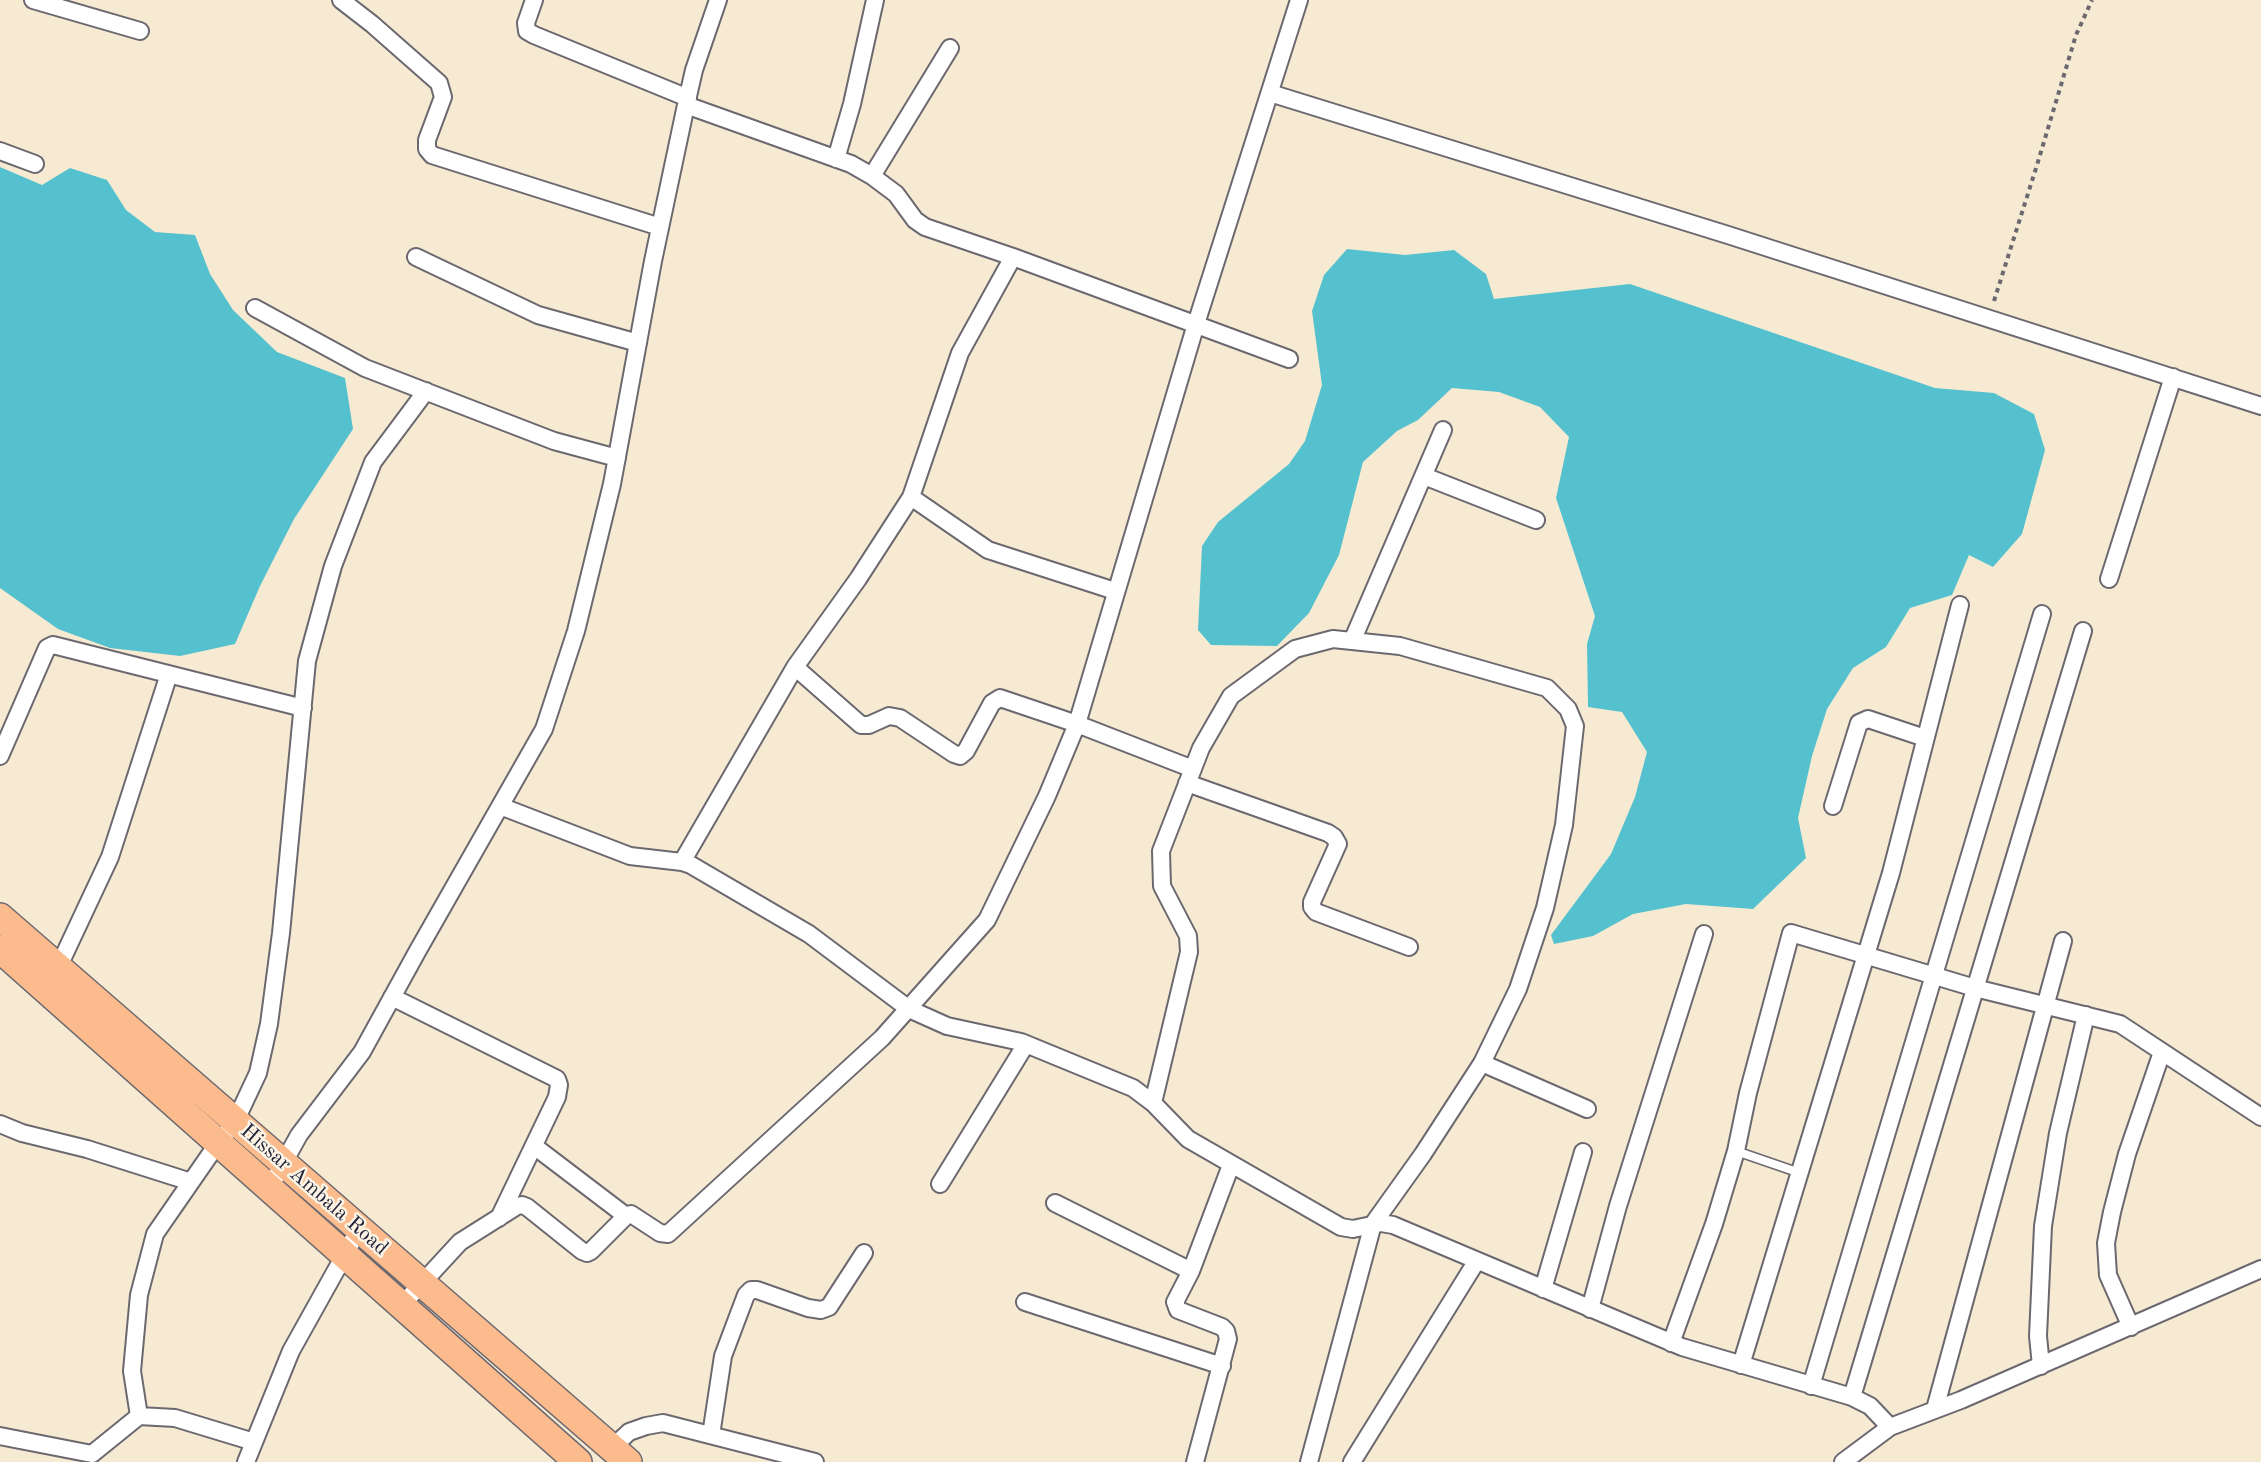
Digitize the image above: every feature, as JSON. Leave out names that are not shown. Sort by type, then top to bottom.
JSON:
[{"type":"main road","name":"Hissar Ambala Road","points":[[0,919],[620,1455]]},
{"type":"main road","name":"Hissar Ambala Road","points":[[0,949],[578,1462]]},
{"type":"street","points":[[33,0],[140,31]]},
{"type":"street","points":[[341,0],[439,83],[443,97],[427,140],[428,149],[432,155],[660,227]]},
{"type":"street","points":[[534,0],[526,23],[526,31],[534,36],[687,102],[851,165],[872,176],[896,194],[915,220],[925,227],[1288,359]]},
{"type":"street","points":[[269,1189],[299,1135],[362,1052],[544,729],[576,631],[617,458],[660,227],[694,70],[718,0]]},
{"type":"street","points":[[836,159],[852,104],[875,0]]},
{"type":"street","points":[[401,1306],[460,1242],[517,1206],[522,1205],[582,1251],[587,1252],[591,1251],[626,1216],[631,1214],[660,1233],[668,1234],[882,1038],[987,920],[1047,796],[1077,724],[1196,324],[1299,0]]},
{"type":"street","points":[[872,176],[951,48]]},
{"type":"street","points":[[1270,93],[2261,406]]},
{"type":"street","points":[[0,151],[35,164]]},
{"type":"street","points":[[416,257],[538,315],[638,343]]},
{"type":"street","points":[[682,862],[795,667],[858,579],[911,497],[960,353],[1012,257]]},
{"type":"street","points":[[255,308],[365,368],[554,441],[617,458]]},
{"type":"street","points":[[2109,579],[2173,377]]},
{"type":"street","points":[[139,1416],[132,1371],[139,1295],[155,1234],[235,1122],[258,1073],[269,1024],[281,933],[307,661],[333,567],[350,516],[373,462],[426,391]]},
{"type":"street","points":[[1353,639],[1443,430]]},
{"type":"street","points":[[1424,476],[1536,520]]},
{"type":"street","points":[[911,497],[988,550],[1115,591]]},
{"type":"street","points":[[1741,1365],[1891,873],[1960,605]]},
{"type":"street","points":[[1811,1386],[2042,614]]},
{"type":"street","points":[[1852,1397],[2084,631]]},
{"type":"street","points":[[1153,1103],[1189,952],[1188,936],[1162,886],[1161,851],[1201,748],[1232,696],[1294,649],[1333,639],[1353,639],[1400,646],[1547,688],[1568,709],[1575,726],[1564,825],[1545,908],[1518,989],[1482,1063],[1423,1154],[1373,1224],[1309,1462]]},
{"type":"street","points":[[0,756],[47,648],[53,645],[303,708]]},
{"type":"street","points":[[795,667],[861,725],[869,725],[890,716],[900,718],[960,756],[966,751],[992,703],[1000,698],[1077,724],[1190,776],[1328,833],[1338,844],[1312,902],[1312,907],[1316,912],[1409,947]]},
{"type":"street","points":[[58,968],[110,857],[169,674]]},
{"type":"street","points":[[1833,806],[1859,723],[1868,719],[1925,738]]},
{"type":"street","points":[[500,806],[630,856],[682,862],[809,934],[909,1009],[947,1026],[1026,1044],[1133,1088],[1153,1103],[1188,1139],[1341,1227],[1353,1228],[1381,1223],[1393,1225],[1671,1343],[1852,1397],[1870,1406],[1890,1427]]},
{"type":"street","points":[[1671,1343],[1714,1224],[1736,1151],[1748,1093],[1791,933],[1975,988],[2120,1024],[2261,1117]]},
{"type":"street","points":[[1590,1309],[1621,1194],[1704,934]]},
{"type":"street","points":[[1935,1409],[2063,941]]},
{"type":"street","points":[[392,997],[557,1079],[559,1085],[557,1097],[499,1219]]},
{"type":"street","points":[[2041,1366],[2037,1335],[2043,1226],[2058,1132],[2086,1016]]},
{"type":"street","points":[[940,1184],[1026,1044]]},
{"type":"street","points":[[2131,1328],[2108,1275],[2106,1243],[2127,1154],[2162,1052]]},
{"type":"street","points":[[1482,1063],[1587,1109]]},
{"type":"street","points":[[0,1124],[22,1133],[87,1149],[191,1182]]},
{"type":"street","points":[[534,1146],[626,1216]]},
{"type":"street","points":[[1543,1289],[1584,1152]]},
{"type":"street","points":[[1195,1462],[1228,1339],[1222,1327],[1178,1310],[1175,1302],[1191,1271],[1231,1165]]},
{"type":"street","points":[[1055,1203],[1191,1271]]},
{"type":"street","points":[[246,1462],[291,1352],[359,1229]]},
{"type":"street","points":[[711,1435],[723,1356],[746,1295],[751,1290],[757,1290],[808,1308],[821,1310],[830,1307],[864,1253]]},
{"type":"street","points":[[1352,1462],[1476,1262]]},
{"type":"street","points":[[1843,1462],[1890,1427],[2131,1328],[2261,1269]]},
{"type":"street","points":[[1025,1302],[1222,1366]]},
{"type":"street","points":[[0,1436],[89,1458],[139,1416],[175,1418],[255,1442]]},
{"type":"street","points":[[620,1455],[629,1432],[663,1423],[815,1462]]},
{"type":"lane","points":[[1736,1151],[1800,1173]]},
{"type":"path","points":[[1988,318],[2076,35],[2092,0]]},
{"type":"water","points":[[0,167],[42,185],[70,168],[107,180],[126,210],[155,232],[195,235],[210,274],[233,310],[277,352],[345,378],[353,429],[294,519],[260,586],[235,644],[180,656],[110,648],[58,629],[0,588]]},
{"type":"water","points":[[1347,249],[1405,255],[1454,250],[1486,274],[1494,299],[1630,284],[1935,388],[1994,393],[2034,414],[2045,450],[2022,534],[1993,567],[1969,555],[1952,595],[1910,608],[1886,647],[1853,668],[1827,709],[1812,756],[1798,818],[1806,858],[1753,909],[1686,904],[1633,914],[1593,936],[1554,944],[1551,935],[1611,854],[1635,797],[1647,752],[1622,712],[1588,707],[1587,644],[1595,616],[1556,498],[1569,437],[1540,407],[1499,392],[1452,388],[1418,420],[1397,431],[1363,462],[1339,555],[1309,613],[1277,646],[1211,645],[1198,630],[1202,546],[1218,522],[1289,464],[1305,441],[1322,385],[1312,311],[1324,275]]}]
